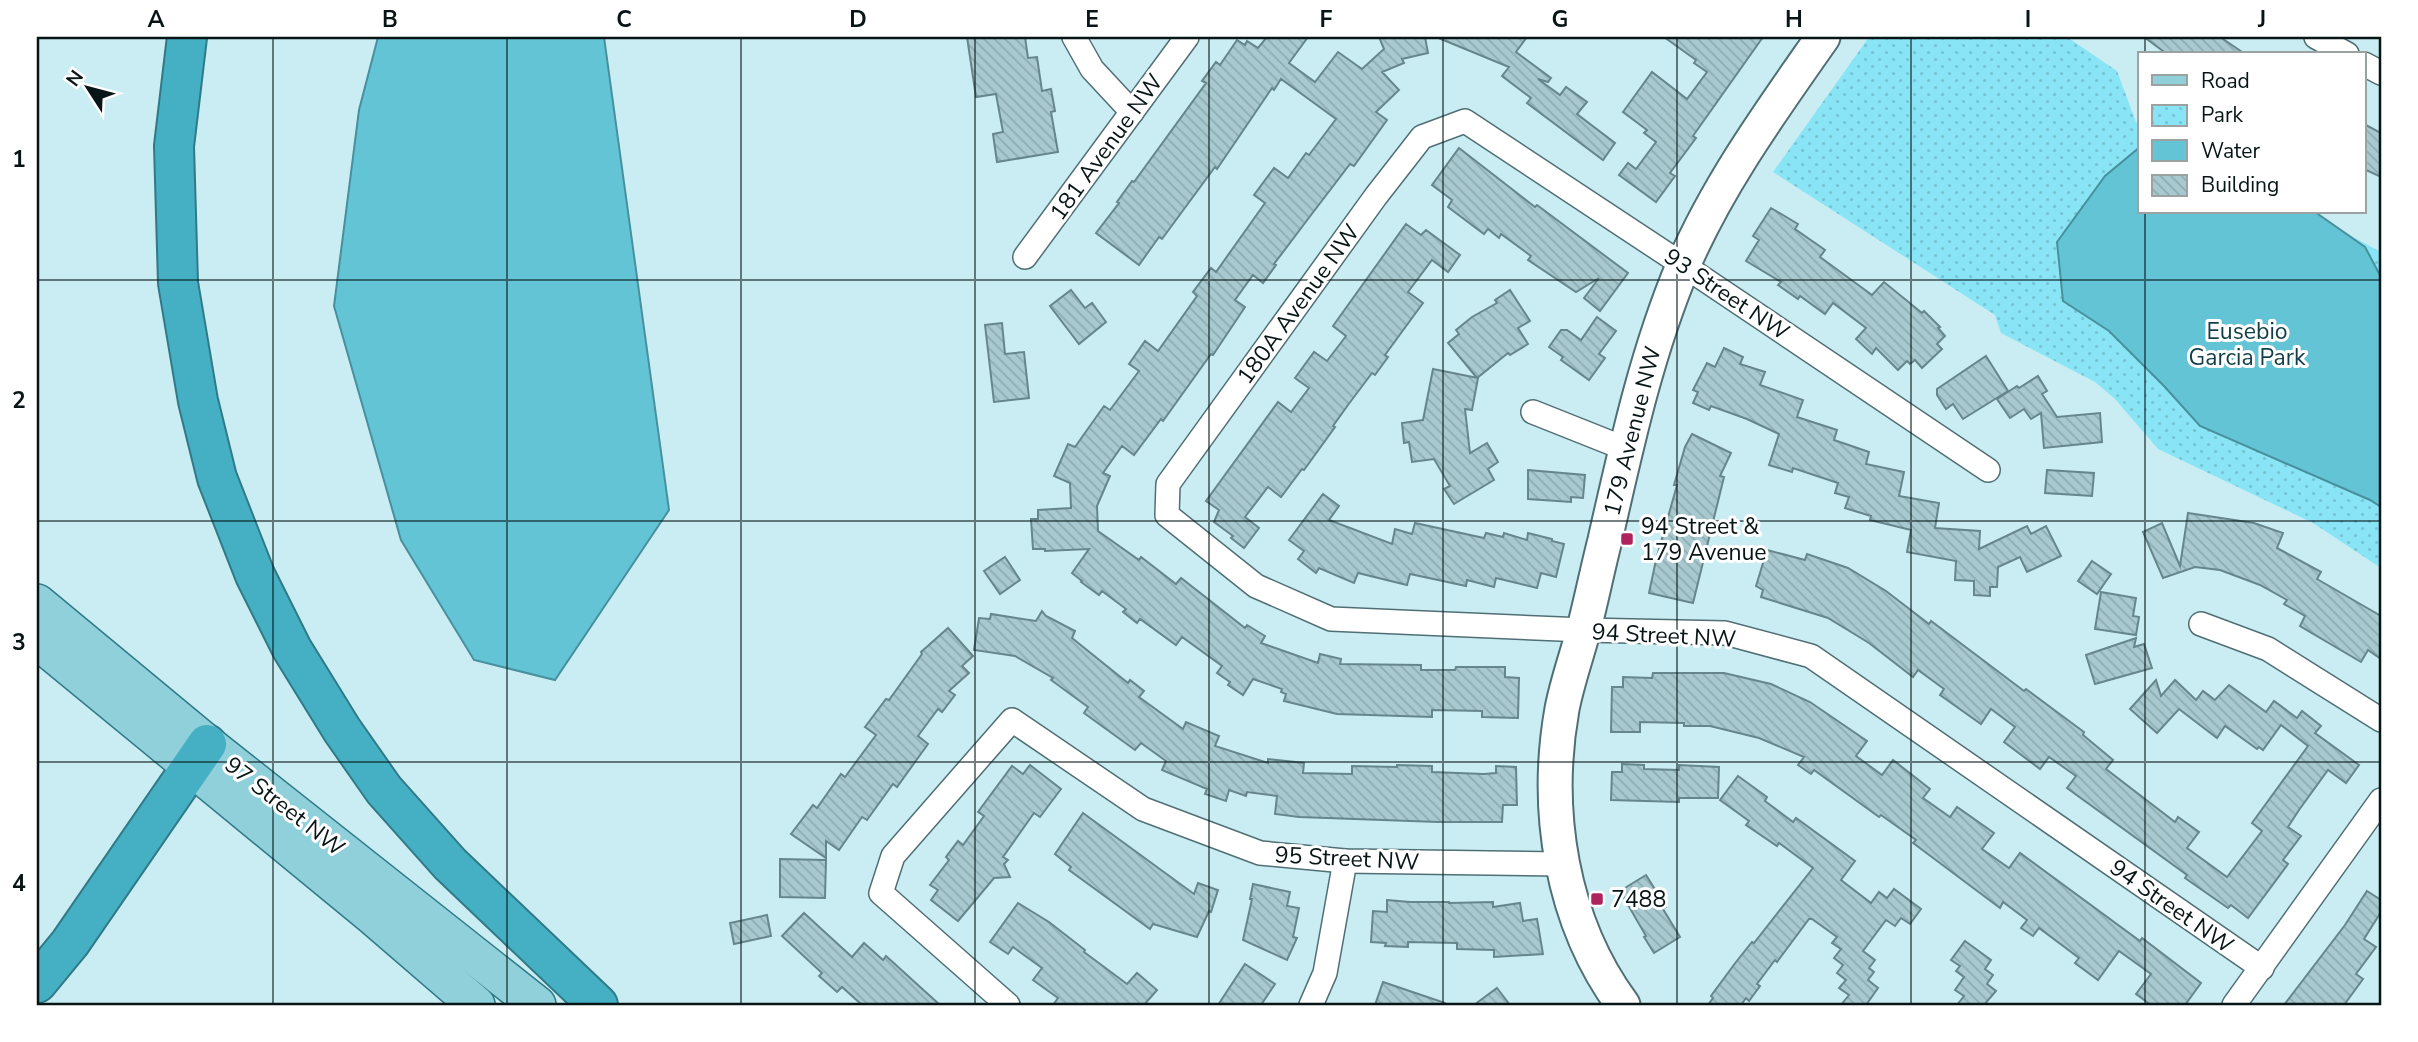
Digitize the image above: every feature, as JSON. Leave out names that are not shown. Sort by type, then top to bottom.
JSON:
[{"type":"highway","points":[[187,37],[174,146],[178,283],[198,401],[217,478],[255,575],[292,649],[342,730],[384,790],[450,864],[598,1005]]},
{"type":"highway","points":[[37,983],[70,943],[199,755]]},
{"type":"main road","name":"97 Street NW","points":[[37,603],[374,917],[476,1005]]},
{"type":"main road","name":"97 Street NW","points":[[37,639],[537,1005]]},
{"type":"street","points":[[1074,37],[1092,68],[1132,112]]},
{"type":"street","name":"181 Avenue NW","points":[[1025,257],[1187,37]]},
{"type":"street","name":"179 Avenue NW","points":[[1562,864],[1555,813],[1554,770],[1562,707],[1584,630],[1626,449],[1656,339],[1684,265],[1726,183],[1779,98],[1823,37]]},
{"type":"street","points":[[2316,37],[2343,52]]},
{"type":"street","name":"93 Street NW","points":[[1465,121],[1988,470]]},
{"type":"street","name":"180A Avenue NW","points":[[1167,515],[1167,484],[1376,196],[1422,137],[1465,121]]},
{"type":"street","points":[[1533,412],[1626,449]]},
{"type":"street","name":"94 Street NW","points":[[1167,515],[1256,586],[1331,619],[1725,633],[1811,656],[2262,968]]},
{"type":"street","points":[[2201,624],[2268,649],[2381,720]]},
{"type":"street","name":"95 Street NW","points":[[1007,1005],[881,893],[893,856],[1012,720],[1143,809],[1260,853],[1345,861],[1562,864]]},
{"type":"street","points":[[2234,1005],[2381,800]]},
{"type":"street","points":[[1311,1005],[1325,973],[1345,861]]},
{"type":"street","points":[[1562,864],[1572,904],[1587,943],[1607,984],[1623,1005]]},
{"type":"green space","name":"Eusebio Garcia Park","points":[[1869,37],[2067,37],[2117,71],[2138,123],[2138,214],[2310,214],[2381,252],[2381,568],[2313,523],[2158,449],[2115,399],[2095,382],[2001,333],[1995,315],[1773,172]]},
{"type":"water","points":[[378,37],[604,37],[669,510],[555,680],[474,660],[401,540],[334,306],[359,110]]},
{"type":"water","points":[[2138,149],[2138,214],[2318,214],[2365,247],[2381,277],[2381,507],[2200,426],[2109,331],[2063,301],[2057,242],[2105,176]]},
{"type":"building","points":[[967,37],[1025,37],[1028,58],[1037,57],[1042,91],[1051,89],[1055,111],[1051,112],[1058,152],[997,162],[993,134],[1003,132],[996,94],[976,97]]},
{"type":"building","points":[[1267,37],[1308,37],[1289,63],[1315,82],[1338,52],[1362,69],[1384,49],[1379,37],[1425,37],[1428,53],[1402,59],[1404,63],[1382,72],[1399,90],[1376,112],[1387,120],[1354,166],[1350,164],[1308,219],[1263,283],[1253,275],[1235,300],[1245,307],[1163,421],[1161,419],[1134,455],[1122,446],[1103,473],[1110,476],[1097,506],[1098,531],[1139,560],[1141,557],[1176,584],[1181,578],[1245,628],[1247,625],[1265,636],[1261,643],[1318,663],[1320,654],[1341,659],[1340,664],[1421,665],[1421,670],[1505,667],[1505,677],[1519,678],[1518,718],[1482,717],[1482,711],[1432,710],[1432,717],[1337,714],[1284,701],[1286,694],[1281,692],[1282,689],[1253,679],[1243,695],[1217,673],[1222,666],[1182,637],[1176,645],[1140,619],[1137,623],[1123,612],[1126,609],[1102,591],[1099,595],[1081,582],[1072,573],[1089,549],[1033,549],[1031,519],[1038,519],[1038,510],[1071,508],[1070,483],[1054,476],[1068,444],[1075,447],[1104,406],[1110,410],[1139,371],[1129,364],[1145,341],[1158,351],[1197,296],[1193,292],[1211,268],[1216,272],[1265,203],[1254,195],[1274,168],[1288,178],[1336,119],[1281,79],[1274,90],[1272,88],[1217,169],[1215,167],[1162,239],[1159,237],[1139,265],[1096,233],[1206,83],[1202,81],[1216,62],[1220,65],[1237,40],[1245,45],[1247,41],[1258,48]]},
{"type":"building","points":[[1436,37],[1527,37],[1516,52],[1551,78],[1548,82],[1538,79],[1560,95],[1566,87],[1587,102],[1577,114],[1615,143],[1603,160],[1527,103],[1531,98],[1502,76],[1509,67]]},
{"type":"building","points":[[1664,37],[1763,37],[1693,136],[1696,138],[1670,173],[1675,176],[1656,202],[1619,175],[1628,163],[1636,169],[1656,142],[1644,133],[1647,130],[1623,112],[1652,72],[1687,99],[1707,72],[1694,63],[1696,60]]},
{"type":"building","points":[[2144,37],[2220,37],[2242,52],[2164,52]]},
{"type":"building","points":[[2366,125],[2381,133],[2381,177],[2366,170]]},
{"type":"building","points":[[1459,148],[1535,207],[1537,205],[1628,273],[1600,311],[1584,298],[1599,278],[1576,292],[1528,260],[1531,256],[1501,234],[1499,238],[1488,229],[1484,234],[1448,207],[1452,200],[1432,185]]},
{"type":"building","points":[[1771,208],[1798,224],[1795,229],[1825,250],[1820,257],[1872,295],[1884,282],[1922,313],[1924,311],[1945,336],[1937,344],[1942,349],[1922,368],[1915,360],[1910,364],[1907,361],[1898,370],[1876,348],[1872,354],[1856,339],[1866,328],[1833,303],[1825,314],[1800,296],[1798,299],[1778,285],[1781,282],[1746,261],[1759,240],[1753,236]]},
{"type":"building","points":[[1406,224],[1421,235],[1426,230],[1460,255],[1448,272],[1432,260],[1408,292],[1423,303],[1385,355],[1388,357],[1348,405],[1304,470],[1302,469],[1281,497],[1268,487],[1245,517],[1259,528],[1244,548],[1214,522],[1219,510],[1206,501],[1278,402],[1291,412],[1309,388],[1295,378],[1314,352],[1327,361],[1346,336],[1333,326]]},
{"type":"building","points":[[1071,290],[1085,308],[1092,303],[1106,322],[1079,344],[1050,306]]},
{"type":"building","points":[[1510,290],[1530,321],[1518,328],[1528,344],[1510,355],[1508,353],[1477,378],[1448,343],[1459,334],[1456,330],[1497,303],[1495,300]]},
{"type":"building","points":[[1597,317],[1616,331],[1599,354],[1605,358],[1589,380],[1561,360],[1563,357],[1549,347],[1561,330],[1567,330],[1581,340]]},
{"type":"building","points":[[1002,323],[1005,354],[1024,352],[1029,398],[994,402],[985,325]]},
{"type":"building","points":[[1724,348],[1743,357],[1740,364],[1765,372],[1760,385],[1803,400],[1797,417],[1837,430],[1834,440],[1869,452],[1866,464],[1904,472],[1899,496],[1939,503],[1935,528],[1980,531],[1979,549],[2027,526],[2031,534],[2046,526],[2061,556],[2027,572],[2020,557],[1998,567],[1997,587],[1990,587],[1990,596],[1974,595],[1974,581],[1955,580],[1956,561],[1907,552],[1911,530],[1870,520],[1871,516],[1845,508],[1849,497],[1835,493],[1838,483],[1793,468],[1792,472],[1769,465],[1779,434],[1711,406],[1709,410],[1693,403],[1698,392],[1693,390],[1707,363],[1715,367]]},
{"type":"building","points":[[1986,356],[2008,391],[1963,419],[1953,404],[1946,409],[1937,395],[1937,389]]},
{"type":"building","points":[[1433,369],[1478,378],[1472,410],[1465,409],[1470,453],[1487,443],[1498,462],[1488,469],[1494,480],[1454,504],[1444,489],[1450,486],[1434,459],[1412,462],[1409,442],[1404,443],[1402,423],[1423,420]]},
{"type":"building","points":[[2038,376],[2047,391],[2042,394],[2057,417],[2100,413],[2102,442],[2044,448],[2041,413],[2031,419],[2024,409],[2010,418],[1997,399]]},
{"type":"building","points":[[1692,434],[1731,453],[1720,476],[1724,477],[1693,603],[1649,593],[1677,485],[1674,485],[1685,447]]},
{"type":"building","points":[[1528,470],[1585,475],[1583,498],[1571,497],[1571,502],[1528,499]]},
{"type":"building","points":[[2047,470],[2094,473],[2092,496],[2045,493]]},
{"type":"building","points":[[1323,494],[1339,506],[1329,520],[1392,544],[1395,529],[1412,534],[1415,523],[1484,538],[1486,533],[1503,537],[1504,533],[1527,540],[1528,533],[1552,539],[1564,544],[1556,577],[1541,573],[1537,588],[1496,578],[1494,587],[1467,580],[1466,586],[1410,574],[1407,585],[1358,573],[1354,583],[1319,568],[1316,573],[1298,559],[1304,551],[1289,540]]},
{"type":"building","points":[[2188,513],[2254,523],[2283,533],[2277,548],[2321,572],[2317,579],[2381,616],[2381,659],[2368,650],[2361,662],[2300,626],[2305,616],[2284,604],[2287,600],[2260,585],[2220,570],[2195,567],[2163,578],[2143,532],[2162,523],[2180,566]]},
{"type":"building","points":[[1767,550],[1805,560],[1807,554],[1848,568],[1886,591],[1929,624],[1931,621],[2084,732],[2083,735],[2113,760],[2106,769],[2175,822],[2178,817],[2199,832],[2187,848],[2227,877],[2262,831],[2252,823],[2308,746],[2281,725],[2263,750],[2259,747],[2257,749],[2225,726],[2217,738],[2179,709],[2157,733],[2130,709],[2156,680],[2161,696],[2175,680],[2196,700],[2203,691],[2215,700],[2229,685],[2266,712],[2274,701],[2297,718],[2302,711],[2321,726],[2315,733],[2359,765],[2346,783],[2328,770],[2288,827],[2301,836],[2283,860],[2288,864],[2248,918],[2231,905],[2228,908],[2185,878],[2187,875],[2067,788],[2076,776],[2049,757],[2040,769],[2004,742],[2015,727],[1991,709],[1981,724],[1940,695],[1944,689],[1918,670],[1913,677],[1869,643],[1828,618],[1761,597],[1763,590],[1756,586]]},
{"type":"building","points":[[1005,557],[1020,580],[1000,594],[984,571]]},
{"type":"building","points":[[2092,561],[2111,574],[2097,594],[2078,581]]},
{"type":"building","points":[[2101,592],[2136,598],[2133,616],[2139,617],[2136,635],[2095,629]]},
{"type":"building","points":[[1042,611],[1046,616],[1075,631],[1072,638],[1128,683],[1130,680],[1144,691],[1139,697],[1183,729],[1186,722],[1219,736],[1215,746],[1268,763],[1268,759],[1304,763],[1303,773],[1352,774],[1352,766],[1397,765],[1432,766],[1432,772],[1484,774],[1496,773],[1496,766],[1516,767],[1517,805],[1503,805],[1502,822],[1438,822],[1299,817],[1275,814],[1277,796],[1247,792],[1246,796],[1229,790],[1226,801],[1205,794],[1207,789],[1162,770],[1166,761],[1141,743],[1135,750],[1084,713],[1088,707],[1051,680],[1053,678],[1015,656],[974,650],[979,618],[990,619],[991,614],[1036,621]]},
{"type":"building","points":[[948,628],[973,656],[962,666],[969,673],[949,691],[955,695],[942,712],[938,709],[918,736],[928,744],[897,787],[893,784],[867,820],[862,817],[839,850],[826,841],[826,858],[791,834],[813,805],[817,808],[841,774],[845,777],[876,735],[865,727],[886,699],[889,700],[921,652]]},
{"type":"building","points":[[2136,638],[2134,647],[2144,644],[2152,668],[2095,684],[2086,655]]},
{"type":"building","points":[[1653,673],[1724,673],[1771,684],[1810,702],[1867,741],[1856,756],[1882,775],[1893,760],[1930,789],[1923,798],[1950,817],[1957,807],[1994,833],[1982,849],[2009,868],[2020,853],[2140,941],[2142,938],[2201,983],[2185,1005],[2151,1005],[2136,994],[2151,974],[2119,951],[2098,980],[2075,963],[2079,958],[2039,928],[2033,936],[2021,928],[2027,920],[2003,902],[2000,908],[1913,843],[1916,840],[1881,815],[1879,817],[1814,770],[1811,774],[1798,765],[1804,757],[1759,738],[1710,726],[1640,722],[1640,732],[1611,732],[1612,687],[1623,687],[1623,677],[1652,678]]},
{"type":"building","points":[[1622,764],[1644,765],[1644,769],[1679,770],[1679,765],[1719,767],[1718,798],[1679,798],[1679,802],[1611,800],[1612,772],[1622,772]]},
{"type":"building","points":[[1030,765],[1061,789],[1040,817],[1034,813],[1003,857],[1008,860],[1004,864],[1010,877],[994,878],[958,921],[931,900],[938,890],[930,885],[949,860],[946,857],[958,841],[963,845],[984,816],[978,812],[1012,766],[1023,774]]},
{"type":"building","points":[[1738,776],[1767,797],[1765,801],[1793,822],[1796,818],[1855,861],[1841,880],[1871,903],[1879,892],[1887,898],[1894,889],[1921,909],[1910,924],[1901,918],[1895,926],[1886,920],[1863,951],[1875,960],[1869,968],[1874,972],[1868,980],[1878,988],[1866,1005],[1841,1005],[1849,995],[1839,988],[1846,980],[1837,973],[1843,965],[1834,958],[1841,949],[1832,943],[1837,937],[1809,919],[1757,984],[1760,986],[1749,1001],[1746,998],[1741,1005],[1708,1005],[1713,998],[1711,996],[1736,962],[1813,868],[1779,843],[1777,846],[1746,825],[1749,821],[1720,800]]},
{"type":"building","points":[[1083,813],[1194,894],[1198,883],[1218,890],[1211,912],[1209,911],[1197,937],[1153,924],[1150,929],[1069,870],[1071,867],[1055,854]]},
{"type":"building","points":[[780,859],[826,860],[825,898],[780,897]]},
{"type":"building","points":[[1646,875],[1666,907],[1663,909],[1680,937],[1654,953],[1620,891]]},
{"type":"building","points":[[1253,884],[1290,892],[1287,906],[1299,908],[1293,937],[1297,938],[1287,960],[1243,940]]},
{"type":"building","points":[[2367,891],[2381,900],[2381,912],[2364,939],[2376,947],[2356,974],[2363,979],[2344,1005],[2284,1005],[2345,925]]},
{"type":"building","points":[[1387,900],[1493,902],[1493,907],[1520,903],[1523,921],[1537,919],[1543,954],[1494,957],[1494,950],[1457,949],[1457,943],[1408,942],[1408,947],[1371,942],[1373,911],[1387,912]]},
{"type":"building","points":[[1018,903],[1049,922],[1127,984],[1137,973],[1157,990],[1144,1005],[1053,1005],[1058,998],[1033,980],[1042,968],[1013,947],[1008,954],[990,942]]},
{"type":"building","points":[[804,913],[852,957],[864,943],[883,960],[886,956],[940,1005],[862,1005],[842,987],[837,992],[819,976],[822,973],[782,936]]},
{"type":"building","points":[[767,915],[771,936],[734,944],[730,923]]},
{"type":"building","points":[[1965,941],[1991,960],[1985,969],[1993,975],[1987,984],[1996,991],[1984,1005],[1957,1005],[1964,996],[1955,990],[1964,977],[1956,971],[1960,966],[1951,960]]},
{"type":"building","points":[[1245,964],[1275,984],[1261,1005],[1218,1005]]},
{"type":"building","points":[[1383,982],[1445,1003],[1445,1005],[1375,1005]]},
{"type":"building","points":[[1497,988],[1510,1005],[1474,1005]]},
{"type":"place","name":"94 Street & 179 Avenue","points":[[1627,539]]},
{"type":"place","name":"7488","points":[[1597,899]]}]
